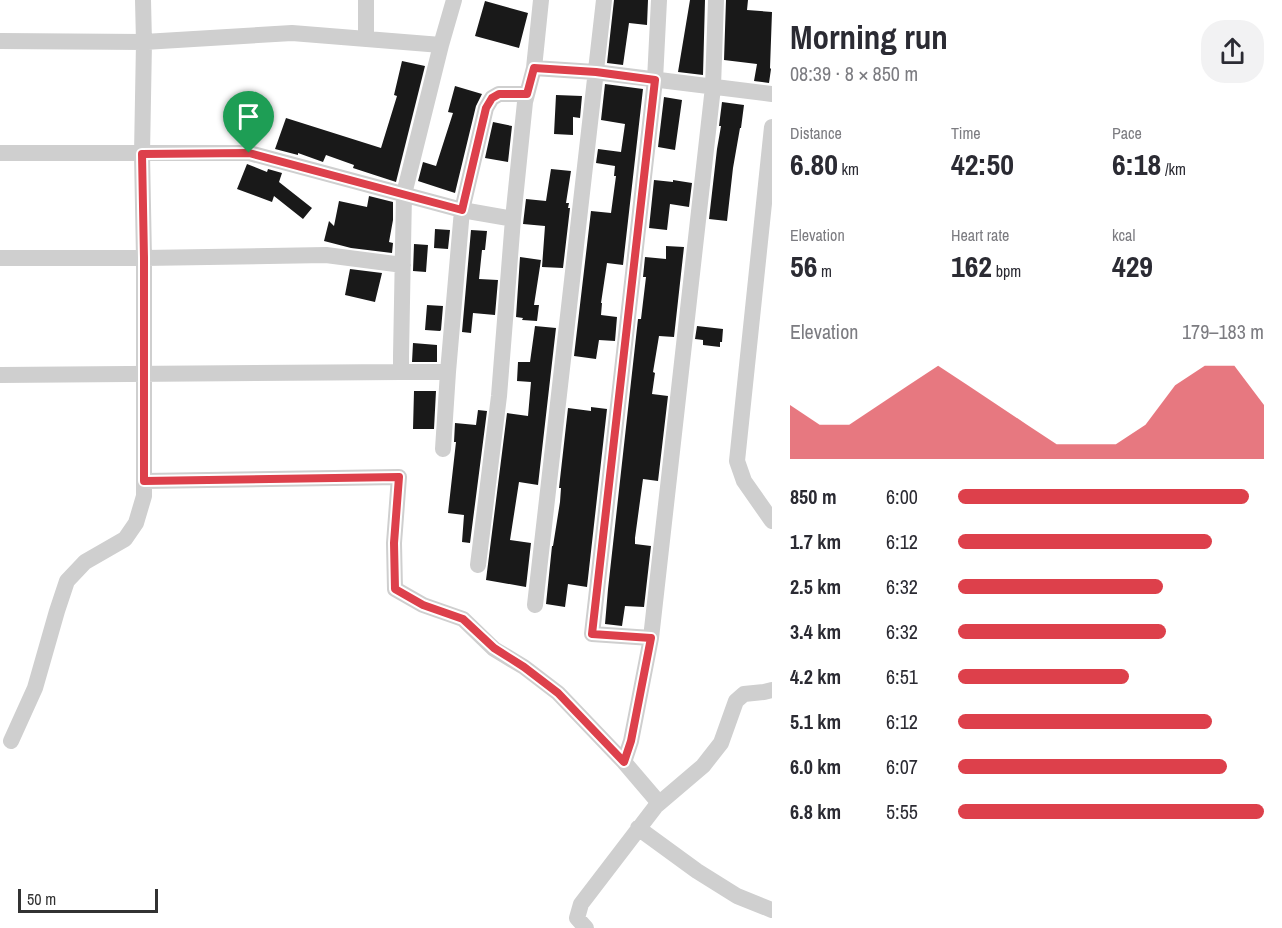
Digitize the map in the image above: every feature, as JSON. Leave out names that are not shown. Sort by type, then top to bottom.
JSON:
[{"type":"street","points":[[11,741],[36,688],[57,611],[68,581],[85,562],[125,539],[136,523],[144,496],[143,0]]},
{"type":"street","points":[[366,0],[366,39]]},
{"type":"street","points":[[401,364],[404,194],[454,0]]},
{"type":"street","points":[[478,565],[499,396],[525,102],[534,68],[541,0]]},
{"type":"street","points":[[535,605],[604,0]]},
{"type":"street","points":[[651,638],[592,634],[655,80],[659,0]]},
{"type":"street","points":[[624,762],[631,741],[651,638],[713,87],[716,0]]},
{"type":"street","points":[[0,41],[144,42],[292,33],[441,45]]},
{"type":"street","points":[[534,68],[596,72],[772,94]]},
{"type":"street","points":[[443,448],[462,210],[486,108],[492,98],[499,94],[527,94]]},
{"type":"street","points":[[772,127],[737,462],[744,482],[772,521]]},
{"type":"street","points":[[0,153],[249,153],[462,210],[513,219]]},
{"type":"street","points":[[0,258],[326,255],[403,265]]},
{"type":"street","points":[[0,375],[144,375],[401,364],[448,372]]},
{"type":"street","points":[[144,481],[399,477],[394,543],[395,589],[423,605],[463,619],[494,648],[558,693],[659,802]]},
{"type":"street","points":[[586,928],[577,918],[581,904],[659,802],[703,765],[721,743],[736,701],[744,694],[764,693],[772,690]]},
{"type":"street","points":[[638,828],[676,857],[737,896],[772,910]]},
{"type":"building","points":[[614,0],[648,0],[647,25],[629,23],[623,65],[607,63]]},
{"type":"building","points":[[690,0],[705,0],[703,75],[678,72]]},
{"type":"building","points":[[726,0],[748,0],[747,10],[772,12],[769,83],[754,81],[757,64],[724,60]]},
{"type":"building","points":[[485,1],[528,13],[519,48],[475,36]]},
{"type":"building","points":[[402,61],[425,66],[396,182],[353,168],[354,165],[326,155],[323,162],[298,153],[298,155],[275,149],[286,118],[381,148],[397,96],[394,95]]},
{"type":"building","points":[[605,84],[643,89],[623,265],[607,263],[601,303],[601,315],[617,317],[615,341],[599,340],[596,359],[574,356],[591,211],[611,213],[616,176],[614,176],[615,166],[596,163],[598,149],[621,152],[625,124],[601,120]]},
{"type":"building","points":[[455,86],[482,94],[476,106],[455,193],[418,181],[423,162],[436,166],[453,113],[448,112]]},
{"type":"building","points":[[556,95],[582,96],[580,118],[573,117],[573,135],[554,134]]},
{"type":"building","points":[[664,97],[682,100],[675,150],[658,147]]},
{"type":"building","points":[[722,102],[744,105],[727,221],[709,219]]},
{"type":"building","points":[[493,122],[512,126],[508,162],[485,158]]},
{"type":"building","points":[[247,164],[267,172],[268,169],[282,173],[279,182],[312,208],[303,219],[274,196],[272,202],[237,189]]},
{"type":"building","points":[[551,169],[571,171],[566,203],[569,203],[568,208],[570,208],[563,268],[542,267],[545,226],[523,224],[526,199],[546,201]]},
{"type":"building","points":[[654,180],[692,183],[689,207],[670,204],[667,230],[649,228]]},
{"type":"building","points":[[369,196],[393,202],[389,242],[393,243],[392,253],[351,248],[324,241],[329,221],[334,226],[339,201],[367,207]]},
{"type":"building","points":[[435,229],[450,230],[448,249],[434,248]]},
{"type":"building","points":[[471,230],[487,231],[485,250],[482,250],[479,279],[498,280],[495,315],[473,313],[471,333],[462,332]]},
{"type":"building","points":[[414,244],[428,245],[426,272],[413,271]]},
{"type":"building","points":[[666,246],[684,247],[674,337],[659,336],[653,372],[655,373],[652,394],[668,396],[658,481],[643,479],[635,538],[635,544],[651,546],[644,607],[625,606],[622,626],[605,624],[638,319],[641,319],[646,277],[643,277],[645,257],[666,259]]},
{"type":"building","points":[[520,257],[541,260],[534,305],[539,305],[537,321],[522,320],[523,318],[516,317]]},
{"type":"building","points":[[350,269],[382,273],[375,302],[345,295]]},
{"type":"building","points":[[427,305],[443,306],[440,331],[425,330]]},
{"type":"building","points":[[535,326],[556,328],[538,485],[519,482],[510,540],[531,543],[526,587],[486,580],[507,413],[528,416],[531,382],[517,381],[518,362],[530,362]]},
{"type":"building","points":[[697,326],[723,329],[720,347],[703,345],[703,340],[695,339]]},
{"type":"building","points":[[413,343],[437,345],[437,362],[412,362]]},
{"type":"building","points":[[414,391],[436,391],[434,429],[413,429]]},
{"type":"building","points":[[591,407],[607,409],[587,587],[568,584],[565,607],[546,604],[552,546],[560,502],[561,488],[559,488],[568,408],[591,411]]},
{"type":"building","points":[[478,410],[487,411],[470,543],[462,542],[464,515],[448,513],[456,442],[454,442],[455,423],[476,425]]},
{"type":"route","points":[[534,68],[596,72],[655,80],[592,634],[651,638],[631,741],[624,762],[558,693],[494,648],[463,619],[423,605],[395,589],[394,543],[399,477],[144,481],[142,154],[249,153],[462,210],[486,108],[492,98],[499,94],[527,94],[534,68]]}]
